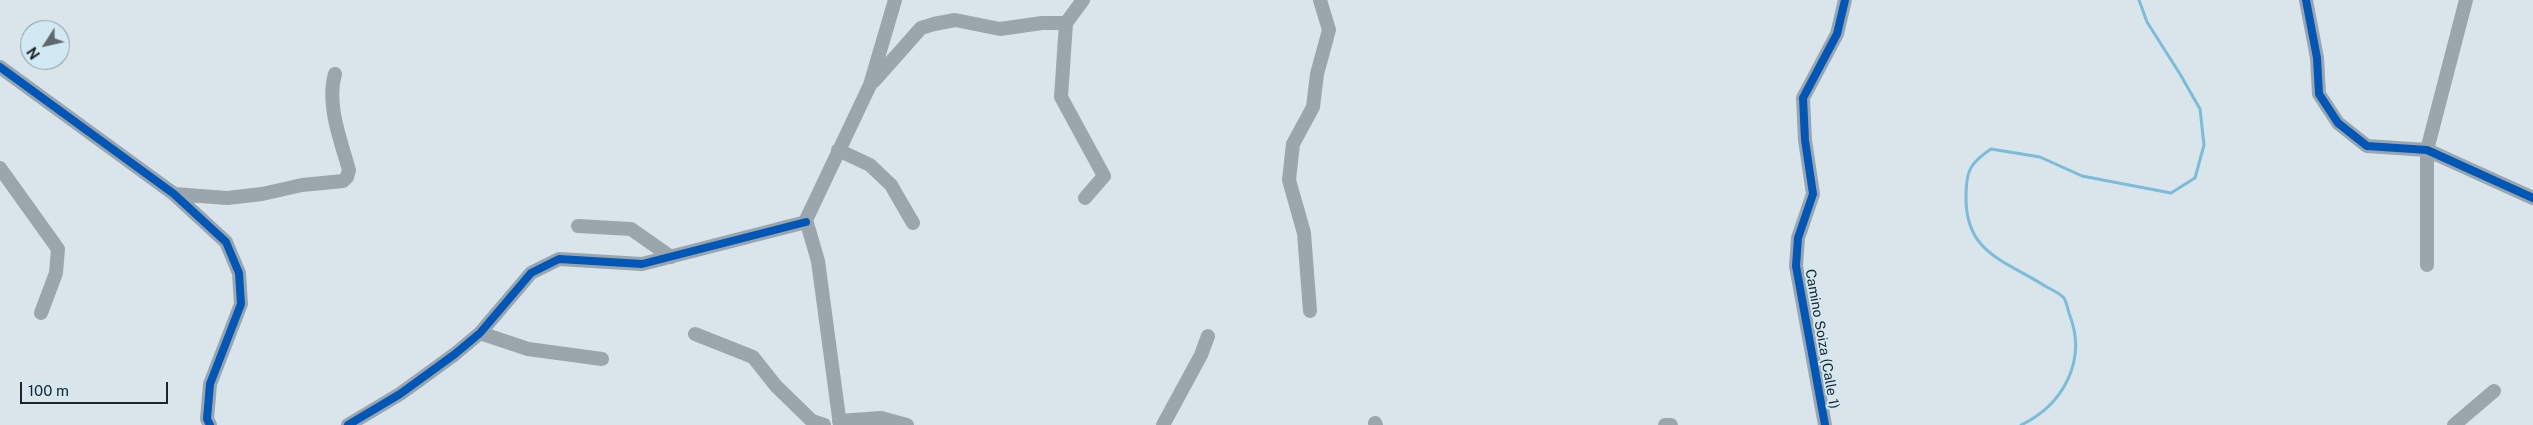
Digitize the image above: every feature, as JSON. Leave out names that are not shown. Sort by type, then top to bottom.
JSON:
[{"type":"street","points":[[895,0],[870,85],[816,195],[806,222],[818,261],[839,423],[881,418],[907,425]]},
{"type":"street","points":[[1083,0],[1066,23],[1061,98],[1104,176],[1085,198]]},
{"type":"street","points":[[1310,310],[1304,233],[1289,180],[1293,144],[1313,106],[1317,74],[1329,30],[1320,0]]},
{"type":"street","name":"Camino Soiza (Calle 1)","points":[[1826,425],[1796,266],[1798,238],[1813,194],[1805,140],[1803,98],[1837,34],[1845,0]]},
{"type":"street","points":[[2306,0],[2317,58],[2320,94],[2338,122],[2367,146],[2427,150],[2533,198]]},
{"type":"street","points":[[2427,265],[2427,150],[2466,0]]},
{"type":"street","points":[[870,85],[922,28],[955,20],[1000,29],[1042,23],[1066,23]]},
{"type":"street","points":[[0,67],[174,194],[226,242],[240,273],[241,304],[210,384],[206,423]]},
{"type":"street","points":[[174,194],[227,198],[262,194],[302,185],[343,181],[347,177],[349,170],[333,103],[331,88],[335,74]]},
{"type":"street","points":[[838,150],[870,165],[884,178],[891,185],[913,223]]},
{"type":"street","points":[[0,168],[58,249],[56,273],[41,313]]},
{"type":"street","points":[[348,425],[400,394],[455,354],[480,332],[531,273],[559,258],[642,264],[806,222]]},
{"type":"street","points":[[578,226],[631,229],[671,257]]},
{"type":"street","points":[[480,332],[528,349],[602,360]]},
{"type":"street","points":[[695,334],[753,357],[776,386],[812,421],[824,425]]},
{"type":"street","points":[[1163,425],[1201,355],[1208,336]]},
{"type":"street","points":[[2454,425],[2494,391]]},
{"type":"street","points":[[1665,425],[1672,425]]},
{"type":"waterway","points":[[2021,425],[2049,406],[2068,380],[2073,365],[2074,333],[2066,302],[2062,296],[2002,261],[1980,243],[1972,230],[1967,215],[1968,174],[1974,163],[1991,149],[2040,157],[2082,176],[2171,193],[2195,178],[2204,145],[2200,109],[2147,22],[2139,0]]},
{"type":"cycle path","points":[[1825,425],[1796,266],[1798,238],[1813,194],[1805,140],[1803,98],[1837,34],[1845,0]]},
{"type":"cycle path","points":[[2306,0],[2317,58],[2319,94],[2338,123],[2367,146],[2427,150],[2533,198]]},
{"type":"cycle path","points":[[0,67],[174,194],[226,242],[239,273],[241,304],[210,384],[207,419],[210,425]]},
{"type":"cycle path","points":[[348,425],[400,394],[455,354],[480,333],[531,273],[559,259],[642,264],[806,222]]}]
